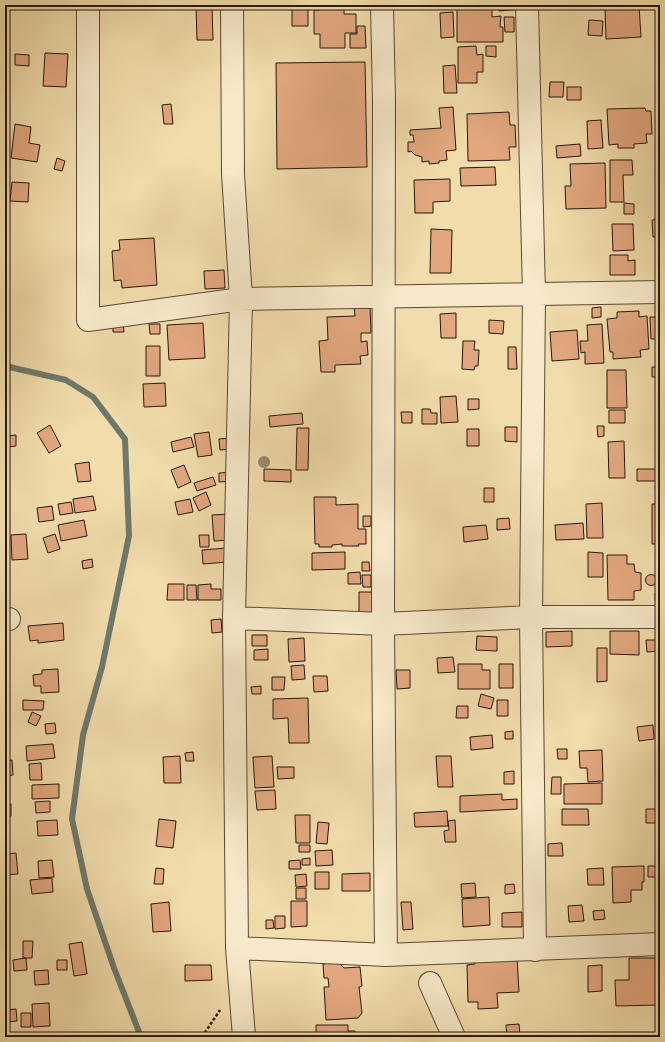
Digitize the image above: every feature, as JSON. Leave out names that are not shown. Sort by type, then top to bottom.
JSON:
[{"type":"street","points":[[88,5],[88,320],[242,300],[384,296],[660,292]]},
{"type":"street","points":[[232,5],[233,174],[242,300],[234,618],[237,948],[244,1037]]},
{"type":"street","points":[[382,5],[384,101],[383,624],[386,955]]},
{"type":"street","points":[[527,5],[534,295],[531,617],[535,950]]},
{"type":"street","points":[[234,618],[383,624],[531,617],[660,617]]},
{"type":"street","points":[[237,948],[386,955],[660,944]]},
{"type":"street","points":[[430,983],[454,1037]]},
{"type":"building","points":[[58,5],[70,5],[70,8],[58,8]]},
{"type":"building","points":[[196,5],[212,5],[213,40],[197,40]]},
{"type":"building","points":[[292,5],[308,5],[308,26],[292,26]]},
{"type":"building","points":[[320,5],[344,5],[344,14],[356,14],[356,33],[345,33],[345,48],[320,48],[320,34],[314,34],[314,10],[319,10]]},
{"type":"building","points":[[457,5],[492,5],[492,17],[501,16],[500,27],[503,27],[503,42],[457,42]]},
{"type":"building","points":[[499,5],[520,5],[521,9],[499,11]]},
{"type":"building","points":[[639,5],[641,37],[606,39],[605,7]]},
{"type":"building","points":[[453,12],[454,37],[441,38],[440,13]]},
{"type":"building","points":[[504,17],[514,17],[514,32],[505,32]]},
{"type":"building","points":[[589,20],[603,21],[602,36],[588,35]]},
{"type":"building","points":[[357,26],[365,26],[366,48],[350,48],[350,34],[357,34]]},
{"type":"building","points":[[476,46],[477,55],[483,54],[483,72],[477,72],[477,83],[458,83],[458,47]]},
{"type":"building","points":[[486,46],[496,46],[496,57],[486,56]]},
{"type":"building","points":[[45,53],[68,54],[66,87],[43,86]]},
{"type":"building","points":[[15,54],[29,55],[29,66],[15,65]]},
{"type":"building","points":[[365,62],[367,167],[277,169],[276,63]]},
{"type":"building","points":[[455,65],[457,93],[444,93],[443,66]]},
{"type":"building","points":[[550,82],[564,82],[563,97],[549,97]]},
{"type":"building","points":[[567,87],[581,87],[581,100],[567,100]]},
{"type":"building","points":[[171,104],[173,124],[164,124],[162,105]]},
{"type":"building","points":[[453,107],[456,150],[446,151],[447,160],[429,164],[429,161],[422,162],[422,157],[415,155],[411,151],[408,152],[408,142],[414,142],[413,135],[410,135],[410,130],[441,128],[439,108]]},
{"type":"building","points":[[645,108],[646,111],[651,111],[652,134],[646,134],[647,143],[634,144],[634,148],[618,148],[618,144],[609,145],[607,109]]},
{"type":"building","points":[[509,112],[510,125],[515,125],[516,147],[509,147],[510,160],[468,161],[467,114]]},
{"type":"building","points":[[601,120],[603,148],[588,149],[587,121]]},
{"type":"building","points":[[15,124],[31,127],[29,143],[40,145],[37,162],[11,158]]},
{"type":"building","points":[[580,144],[581,156],[557,158],[556,146]]},
{"type":"building","points":[[57,158],[65,161],[62,171],[54,169]]},
{"type":"building","points":[[610,160],[632,160],[633,175],[623,175],[624,202],[610,202]]},
{"type":"building","points":[[605,163],[606,208],[566,209],[565,186],[571,186],[570,164]]},
{"type":"building","points":[[495,167],[496,185],[461,186],[460,168]]},
{"type":"building","points":[[450,179],[450,201],[433,202],[433,213],[415,213],[414,180]]},
{"type":"building","points":[[12,182],[29,183],[28,202],[10,201]]},
{"type":"building","points":[[624,203],[634,204],[634,214],[624,214]]},
{"type":"building","points":[[660,219],[660,236],[653,237],[652,220]]},
{"type":"building","points":[[612,224],[633,224],[634,250],[613,251]]},
{"type":"building","points":[[431,229],[452,230],[451,273],[430,273]]},
{"type":"building","points":[[154,238],[157,285],[122,288],[121,280],[114,281],[112,251],[120,250],[119,240]]},
{"type":"building","points":[[610,255],[628,255],[628,261],[635,260],[635,275],[610,275]]},
{"type":"building","points":[[224,270],[225,288],[205,289],[204,271]]},
{"type":"building","points":[[370,305],[371,333],[361,333],[361,342],[367,341],[368,355],[360,356],[361,364],[335,365],[335,372],[321,372],[319,341],[328,340],[327,317],[355,316],[354,306]]},
{"type":"building","points":[[601,307],[601,317],[592,318],[592,308]]},
{"type":"building","points":[[639,311],[639,317],[647,316],[649,349],[640,350],[641,357],[613,359],[613,352],[610,352],[607,319],[617,318],[617,312]]},
{"type":"building","points":[[456,313],[456,338],[441,338],[440,314]]},
{"type":"building","points":[[650,317],[660,317],[660,339],[651,339]]},
{"type":"building","points":[[489,320],[504,321],[503,334],[489,333]]},
{"type":"building","points":[[123,321],[124,332],[113,332],[113,322]]},
{"type":"building","points":[[203,323],[205,358],[169,360],[167,325]]},
{"type":"building","points":[[149,324],[160,324],[160,334],[150,334]]},
{"type":"building","points":[[602,324],[604,363],[585,364],[585,352],[581,353],[580,341],[588,341],[587,325]]},
{"type":"building","points":[[577,330],[579,359],[552,361],[550,332]]},
{"type":"building","points":[[463,341],[475,341],[474,350],[479,350],[478,366],[475,366],[474,370],[462,369]]},
{"type":"building","points":[[146,346],[160,346],[160,376],[146,376]]},
{"type":"building","points":[[508,347],[516,347],[517,369],[508,369]]},
{"type":"building","points":[[652,367],[660,367],[660,377],[652,377]]},
{"type":"building","points":[[607,370],[626,370],[627,408],[607,408]]},
{"type":"building","points":[[165,383],[166,406],[144,407],[143,384]]},
{"type":"building","points":[[456,396],[458,422],[441,423],[440,397]]},
{"type":"building","points":[[468,399],[479,399],[479,409],[468,410]]},
{"type":"building","points":[[422,409],[430,409],[431,413],[437,413],[437,424],[422,424]]},
{"type":"building","points":[[609,410],[625,410],[625,423],[609,423]]},
{"type":"building","points":[[401,412],[412,412],[412,423],[402,423]]},
{"type":"building","points":[[302,413],[303,424],[270,427],[269,416]]},
{"type":"building","points":[[50,425],[61,446],[49,453],[37,433]]},
{"type":"building","points":[[597,426],[604,426],[604,436],[598,437]]},
{"type":"building","points":[[505,427],[517,427],[517,442],[505,441]]},
{"type":"building","points":[[297,428],[309,428],[308,470],[296,470]]},
{"type":"building","points":[[467,429],[479,429],[479,446],[467,446]]},
{"type":"building","points":[[209,432],[212,455],[198,457],[194,434]]},
{"type":"building","points":[[16,435],[16,446],[6,447],[6,436]]},
{"type":"building","points":[[191,437],[194,447],[173,452],[171,442]]},
{"type":"building","points":[[231,438],[232,449],[220,450],[219,439]]},
{"type":"building","points":[[624,441],[625,478],[609,478],[608,442]]},
{"type":"building","points":[[89,462],[91,481],[78,482],[75,464]]},
{"type":"building","points":[[184,465],[191,482],[178,488],[171,470]]},
{"type":"building","points":[[264,469],[291,470],[291,482],[264,481]]},
{"type":"building","points":[[637,469],[660,469],[660,481],[637,481]]},
{"type":"building","points":[[235,472],[235,481],[219,482],[219,473]]},
{"type":"building","points":[[213,477],[216,485],[197,491],[194,483]]},
{"type":"building","points":[[655,486],[660,486],[660,494],[656,494]]},
{"type":"building","points":[[484,488],[494,488],[494,502],[484,502]]},
{"type":"building","points":[[206,492],[211,505],[199,511],[193,498]]},
{"type":"building","points":[[93,496],[96,510],[75,513],[73,499]]},
{"type":"building","points":[[314,497],[336,497],[336,505],[358,504],[358,529],[366,529],[366,544],[358,544],[359,546],[342,546],[342,544],[332,545],[332,547],[319,547],[319,544],[315,544]]},
{"type":"building","points":[[190,499],[193,512],[178,515],[175,502]]},
{"type":"building","points":[[71,502],[73,513],[60,515],[58,504]]},
{"type":"building","points":[[602,503],[603,538],[587,538],[586,504]]},
{"type":"building","points":[[652,504],[660,504],[660,544],[652,544]]},
{"type":"building","points":[[52,506],[54,520],[39,522],[37,508]]},
{"type":"building","points":[[229,514],[231,540],[214,541],[212,515]]},
{"type":"building","points":[[363,516],[371,516],[371,526],[363,527]]},
{"type":"building","points":[[509,518],[510,529],[497,530],[497,519]]},
{"type":"building","points":[[84,520],[87,536],[61,541],[58,525]]},
{"type":"building","points":[[583,523],[584,539],[556,540],[555,525]]},
{"type":"building","points":[[486,525],[488,539],[464,542],[463,527]]},
{"type":"building","points":[[26,534],[28,559],[12,560],[11,535]]},
{"type":"building","points":[[55,534],[60,549],[48,553],[43,538]]},
{"type":"building","points":[[199,535],[209,535],[209,547],[200,547]]},
{"type":"building","points":[[227,548],[228,562],[203,564],[202,550]]},
{"type":"building","points":[[345,552],[345,569],[312,570],[312,553]]},
{"type":"building","points":[[588,552],[603,553],[603,577],[588,577]]},
{"type":"building","points":[[607,555],[627,555],[627,564],[634,564],[635,572],[641,573],[641,590],[634,591],[634,600],[608,600]]},
{"type":"building","points":[[92,559],[93,567],[83,569],[82,561]]},
{"type":"building","points":[[362,562],[369,562],[370,571],[362,571]]},
{"type":"building","points":[[360,572],[361,584],[348,584],[348,573]]},
{"type":"building","points":[[362,575],[371,575],[371,587],[363,587]]},
{"type":"building","points":[[649,575],[653,575],[655,576],[655,584],[649,585],[646,582],[646,578]]},
{"type":"building","points":[[168,584],[184,584],[184,600],[167,600]]},
{"type":"building","points":[[211,584],[211,589],[221,589],[221,600],[198,600],[198,585]]},
{"type":"building","points":[[187,585],[196,585],[197,600],[187,600]]},
{"type":"building","points":[[359,592],[376,592],[376,613],[359,613]]},
{"type":"building","points":[[660,592],[660,600],[655,601],[655,593]]},
{"type":"building","points":[[221,619],[222,632],[212,633],[211,620]]},
{"type":"building","points":[[63,623],[64,640],[38,643],[38,640],[30,641],[28,626]]},
{"type":"building","points":[[572,631],[572,646],[546,647],[546,632]]},
{"type":"building","points":[[610,631],[639,631],[639,655],[610,654]]},
{"type":"building","points":[[252,635],[267,635],[267,646],[252,646]]},
{"type":"building","points":[[477,636],[497,637],[497,651],[476,650]]},
{"type":"building","points":[[304,638],[305,661],[289,662],[288,639]]},
{"type":"building","points":[[646,640],[659,640],[660,651],[647,652]]},
{"type":"building","points":[[597,648],[607,648],[607,681],[597,682]]},
{"type":"building","points":[[268,649],[268,660],[254,660],[254,650]]},
{"type":"building","points":[[453,657],[455,672],[438,673],[437,658]]},
{"type":"building","points":[[458,664],[482,664],[482,670],[490,670],[490,689],[458,689]]},
{"type":"building","points":[[499,664],[513,664],[513,688],[499,688]]},
{"type":"building","points":[[304,665],[305,679],[292,680],[291,666]]},
{"type":"building","points":[[58,669],[59,692],[41,693],[41,686],[34,686],[33,675],[42,674],[42,670]]},
{"type":"building","points":[[396,670],[410,670],[410,688],[397,689]]},
{"type":"building","points":[[313,676],[327,676],[328,691],[314,692]]},
{"type":"building","points":[[272,677],[285,677],[284,690],[272,690]]},
{"type":"building","points":[[261,686],[261,694],[252,694],[251,687]]},
{"type":"building","points":[[481,694],[494,698],[491,709],[478,706]]},
{"type":"building","points":[[308,698],[309,743],[289,743],[288,718],[273,719],[273,699]]},
{"type":"building","points":[[23,700],[44,701],[43,710],[23,710]]},
{"type":"building","points":[[497,700],[508,700],[508,716],[497,716]]},
{"type":"building","points":[[457,706],[468,706],[468,718],[456,718]]},
{"type":"building","points":[[32,712],[41,716],[36,726],[28,722]]},
{"type":"building","points":[[55,723],[56,733],[46,734],[45,724]]},
{"type":"building","points":[[653,725],[654,739],[639,741],[637,727]]},
{"type":"building","points":[[513,731],[513,739],[505,739],[505,732]]},
{"type":"building","points":[[492,735],[493,748],[471,750],[470,737]]},
{"type":"building","points":[[53,744],[55,758],[27,761],[26,746]]},
{"type":"building","points":[[557,749],[567,749],[567,759],[558,759]]},
{"type":"building","points":[[602,750],[603,781],[588,782],[587,768],[580,768],[579,751]]},
{"type":"building","points":[[193,752],[194,761],[186,761],[185,753]]},
{"type":"building","points":[[180,756],[181,783],[164,783],[163,757]]},
{"type":"building","points":[[272,756],[274,787],[255,788],[253,757]]},
{"type":"building","points":[[436,756],[451,756],[453,787],[438,787]]},
{"type":"building","points":[[12,760],[13,775],[5,776],[5,761]]},
{"type":"building","points":[[41,763],[42,780],[30,780],[29,764]]},
{"type":"building","points":[[277,767],[294,767],[294,778],[278,779]]},
{"type":"building","points":[[514,771],[514,784],[504,784],[504,772]]},
{"type":"building","points":[[660,772],[660,791],[659,791],[658,773]]},
{"type":"building","points":[[552,777],[561,777],[561,794],[551,794]]},
{"type":"building","points":[[602,783],[602,804],[564,804],[564,784]]},
{"type":"building","points":[[59,784],[59,798],[32,799],[32,785]]},
{"type":"building","points":[[275,790],[276,809],[257,810],[255,791]]},
{"type":"building","points":[[502,794],[502,800],[517,799],[517,809],[460,812],[460,796]]},
{"type":"building","points":[[656,797],[660,797],[660,807],[657,808]]},
{"type":"building","points":[[50,801],[50,812],[36,813],[35,802]]},
{"type":"building","points":[[11,804],[11,816],[5,817],[5,805]]},
{"type":"building","points":[[562,809],[588,809],[589,825],[562,825]]},
{"type":"building","points":[[646,809],[660,809],[660,823],[646,823]]},
{"type":"building","points":[[447,811],[448,826],[415,827],[414,813]]},
{"type":"building","points":[[295,815],[310,815],[310,843],[296,843]]},
{"type":"building","points":[[159,819],[176,821],[173,848],[156,846]]},
{"type":"building","points":[[57,820],[58,835],[38,836],[37,821]]},
{"type":"building","points":[[455,820],[456,842],[445,842],[444,831],[449,830],[448,821]]},
{"type":"building","points":[[318,822],[329,823],[327,844],[316,843]]},
{"type":"building","points":[[562,843],[563,856],[548,856],[548,844]]},
{"type":"building","points":[[299,845],[310,845],[310,852],[299,852]]},
{"type":"building","points":[[332,850],[333,865],[316,866],[315,851]]},
{"type":"building","points":[[16,853],[18,874],[5,875],[5,854]]},
{"type":"building","points":[[310,858],[310,865],[302,865],[302,859]]},
{"type":"building","points":[[52,860],[54,877],[39,878],[38,861]]},
{"type":"building","points":[[300,860],[301,869],[289,869],[289,861]]},
{"type":"building","points":[[644,866],[644,882],[642,882],[642,890],[631,890],[631,902],[613,903],[612,867]]},
{"type":"building","points":[[648,866],[660,866],[660,877],[648,877]]},
{"type":"building","points":[[156,868],[164,869],[163,884],[154,884]]},
{"type":"building","points":[[603,868],[604,885],[588,885],[587,869]]},
{"type":"building","points":[[315,872],[329,872],[329,889],[315,889]]},
{"type":"building","points":[[370,873],[370,891],[342,891],[342,874]]},
{"type":"building","points":[[306,874],[307,886],[296,887],[295,875]]},
{"type":"building","points":[[52,878],[53,892],[32,894],[30,880]]},
{"type":"building","points":[[475,883],[476,897],[462,898],[461,884]]},
{"type":"building","points":[[514,884],[515,893],[505,894],[505,885]]},
{"type":"building","points":[[296,888],[306,888],[306,899],[296,899]]},
{"type":"building","points":[[489,897],[490,925],[463,927],[462,899]]},
{"type":"building","points":[[291,901],[307,901],[307,926],[291,927]]},
{"type":"building","points":[[169,902],[171,931],[153,932],[151,904]]},
{"type":"building","points":[[401,902],[411,902],[413,929],[403,930]]},
{"type":"building","points":[[582,905],[584,921],[569,922],[568,906]]},
{"type":"building","points":[[604,910],[605,919],[594,920],[593,911]]},
{"type":"building","points":[[522,912],[522,927],[502,927],[502,913]]},
{"type":"building","points":[[275,916],[285,916],[285,928],[275,929]]},
{"type":"building","points":[[266,920],[273,920],[274,928],[266,929]]},
{"type":"building","points":[[23,941],[33,941],[32,958],[23,958]]},
{"type":"building","points":[[82,942],[87,974],[74,976],[69,944]]},
{"type":"building","points":[[517,957],[519,992],[497,993],[498,1008],[478,1009],[478,1002],[468,1002],[467,965],[475,964],[475,958]]},
{"type":"building","points":[[26,958],[27,970],[14,971],[13,960]]},
{"type":"building","points":[[629,958],[660,958],[660,1005],[616,1006],[615,980],[629,980]]},
{"type":"building","points":[[57,960],[67,960],[67,970],[57,970]]},
{"type":"building","points":[[338,962],[344,968],[360,967],[362,986],[359,987],[362,1013],[358,1018],[326,1020],[324,987],[329,987],[328,978],[324,978],[323,964]]},
{"type":"building","points":[[185,965],[211,965],[212,980],[185,981]]},
{"type":"building","points":[[602,965],[602,991],[588,992],[588,966]]},
{"type":"building","points":[[48,970],[49,984],[35,985],[34,971]]},
{"type":"building","points":[[49,1003],[50,1026],[33,1027],[32,1004]]},
{"type":"building","points":[[16,1009],[17,1021],[5,1022],[5,1010]]},
{"type":"building","points":[[21,1013],[31,1013],[31,1027],[21,1027]]},
{"type":"building","points":[[519,1024],[520,1036],[507,1037],[506,1025]]},
{"type":"building","points":[[316,1025],[348,1025],[348,1031],[355,1031],[355,1037],[316,1037]]},
{"type":"building","points":[[56,1033],[56,1037],[31,1037],[31,1034]]},
{"type":"waterway","points":[[5,366],[66,380],[93,397],[125,439],[129,536],[102,667],[83,735],[72,819],[87,889],[114,968],[141,1037]]}]
